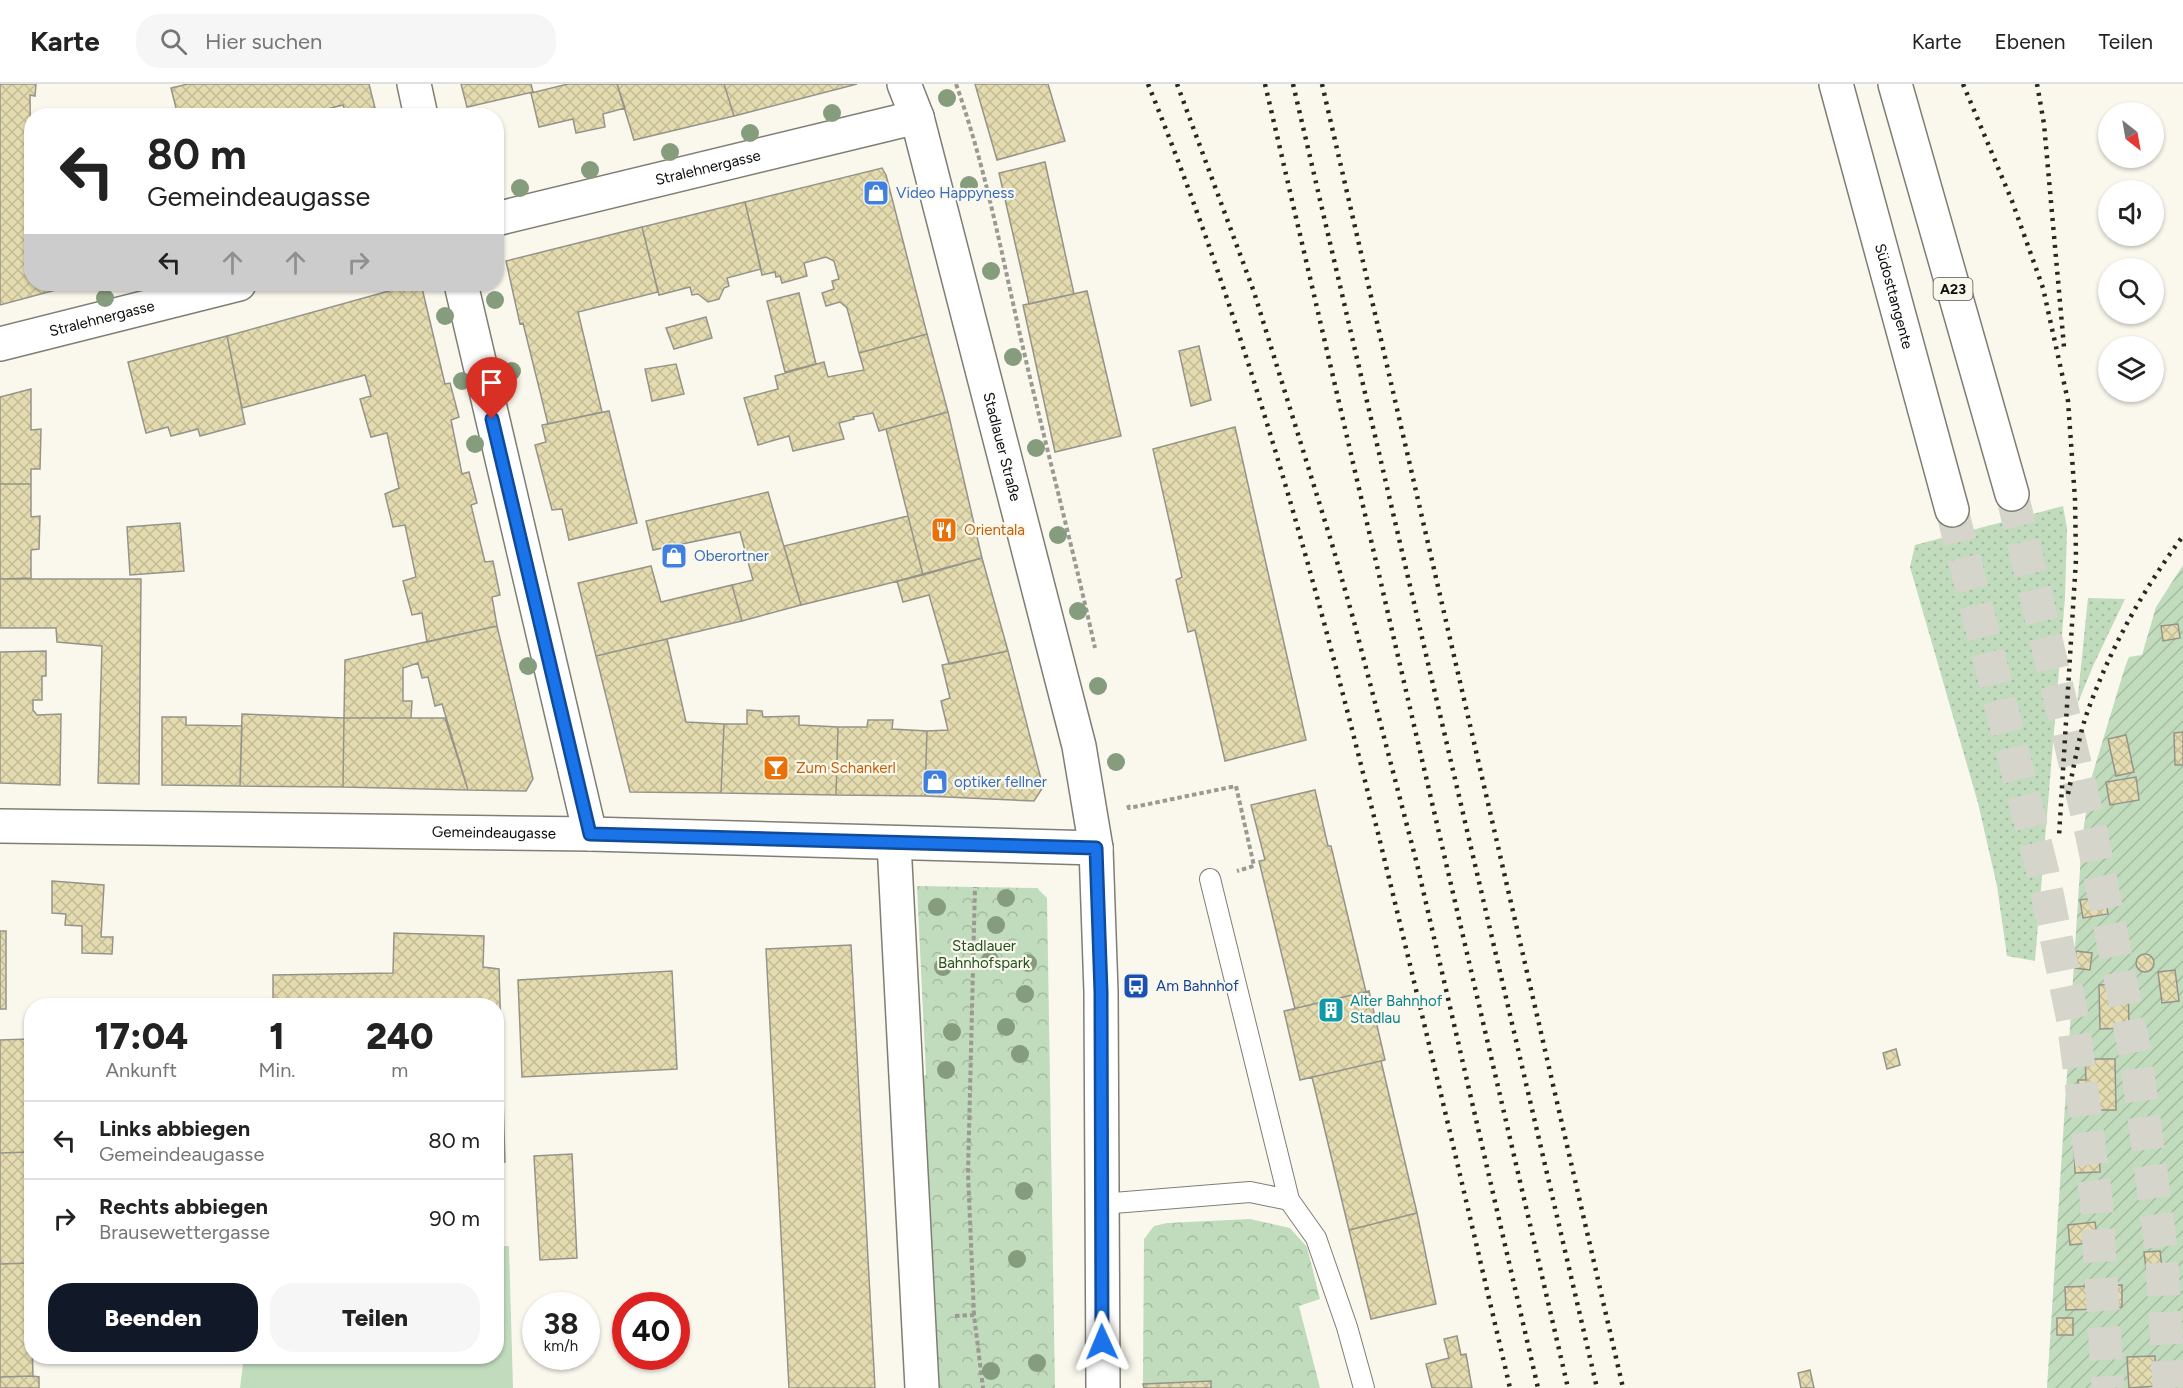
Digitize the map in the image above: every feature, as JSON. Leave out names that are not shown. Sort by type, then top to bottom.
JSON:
[{"type":"main road","points":[[414,84],[420,108]]},
{"type":"main road","name":"Stadlauer Straße","points":[[904,84],[917,117],[1079,746],[1096,848]]},
{"type":"main road","name":"Südosttangente","points":[[1836,84],[1953,510]]},
{"type":"main road","name":"A23","points":[[1895,84],[2012,494]]},
{"type":"main road","name":"Stralehnergasse","points":[[504,217],[917,117]]},
{"type":"main road","name":"Stralehnergasse","points":[[0,344],[211,291]]},
{"type":"main road","points":[[463,291],[590,834]]},
{"type":"main road","name":"Gemeindeaugasse","points":[[0,826],[590,834],[1096,848]]},
{"type":"main road","points":[[894,843],[922,1388]]},
{"type":"main road","points":[[1096,848],[1101,992],[1103,1388]]},
{"type":"lane","points":[[1210,879],[1289,1200],[1316,1238],[1347,1327],[1364,1388]]},
{"type":"lane","points":[[1101,1204],[1250,1192],[1289,1200]]},
{"type":"path","points":[[956,84],[970,123],[986,182],[1024,353],[1096,649]]},
{"type":"path","points":[[1127,796],[1129,808],[1236,786],[1254,866],[1210,879]]},
{"type":"path","points":[[975,887],[968,1173],[974,1315],[983,1388]]},
{"type":"path","points":[[918,1318],[974,1315]]},
{"type":"green space","points":[[2063,506],[2067,528],[2065,598],[2035,961],[2007,956],[1997,886],[1978,803],[1910,567],[1915,545]]},
{"type":"green space","points":[[2183,565],[2183,1388],[2047,1388],[2082,838],[2092,776],[2129,657],[2142,655],[2156,607]]},
{"type":"green space","points":[[2088,598],[2125,599],[2077,705]]},
{"type":"green space","name":"Stadlauer Bahnhofspark","points":[[917,886],[1037,888],[1047,898],[1055,1388],[938,1388],[921,1077],[926,1075]]},
{"type":"green space","points":[[1250,1219],[1290,1228],[1307,1247],[1320,1299],[1299,1306],[1320,1388],[1211,1388],[1143,1384],[1144,1239],[1154,1226],[1167,1223]]},
{"type":"green space","points":[[504,1246],[509,1246],[513,1388],[240,1388],[243,1364],[504,1364]]},
{"type":"building","points":[[0,84],[36,84],[35,96],[30,95],[30,108],[24,108],[24,291],[52,291],[0,305]]},
{"type":"building","points":[[188,84],[369,84],[375,108],[344,108],[343,105],[331,108],[176,108],[171,88]]},
{"type":"building","points":[[461,84],[531,84],[533,92],[467,107]]},
{"type":"building","points":[[568,84],[617,84],[625,108],[603,114],[605,127],[576,133],[573,119],[539,127],[531,93]]},
{"type":"building","points":[[617,84],[724,84],[734,116],[634,140]]},
{"type":"building","points":[[724,84],[857,84],[734,116]]},
{"type":"building","points":[[975,84],[1048,84],[1065,141],[997,160]]},
{"type":"building","points":[[1045,162],[1074,294],[1029,304],[999,173]]},
{"type":"building","points":[[882,168],[886,175],[927,334],[859,353],[847,308],[840,302],[826,306],[822,293],[834,289],[832,281],[839,279],[834,261],[826,257],[804,263],[807,276],[782,283],[780,276],[776,277],[775,272],[762,275],[745,202]]},
{"type":"building","points":[[745,202],[761,269],[727,278],[729,286],[724,288],[719,299],[708,302],[698,294],[692,295],[690,287],[659,295],[642,227]]},
{"type":"building","points":[[642,227],[658,292],[578,312],[602,412],[548,424],[523,323],[520,324],[506,261]]},
{"type":"building","points":[[389,291],[423,291],[445,384],[450,383],[459,417],[451,420],[462,474],[469,472],[477,503],[471,505],[485,562],[493,561],[500,595],[492,597],[497,626],[427,642],[422,613],[412,615],[403,581],[416,577],[405,525],[393,527],[385,494],[399,488],[387,433],[371,437],[360,399],[371,396],[365,375],[242,408],[227,336]]},
{"type":"building","points":[[1087,291],[1121,436],[1055,452],[1023,305]]},
{"type":"building","points":[[799,293],[816,364],[785,372],[767,301]]},
{"type":"building","points":[[706,317],[712,338],[674,349],[666,328]]},
{"type":"building","points":[[927,334],[948,412],[879,431],[873,413],[853,417],[854,419],[839,423],[844,439],[793,451],[789,436],[758,445],[744,398],[778,389],[775,376],[824,362],[828,377],[864,370],[859,353]]},
{"type":"building","points":[[227,336],[245,424],[200,436],[198,429],[171,436],[168,427],[146,433],[128,362]]},
{"type":"building","points":[[1199,346],[1211,400],[1191,406],[1179,351]]},
{"type":"building","points":[[676,364],[684,394],[652,401],[645,369]]},
{"type":"building","points":[[31,389],[31,430],[41,429],[40,469],[31,469],[31,484],[0,484],[0,397]]},
{"type":"building","points":[[609,411],[637,523],[569,540],[562,509],[552,510],[535,445],[546,442],[542,425]]},
{"type":"building","points":[[948,412],[982,558],[923,575],[886,429]]},
{"type":"building","points":[[1235,427],[1306,740],[1225,761],[1195,630],[1188,632],[1176,580],[1182,577],[1153,449]]},
{"type":"building","points":[[0,484],[31,484],[31,517],[40,516],[39,549],[31,550],[31,578],[0,579]]},
{"type":"building","points":[[768,492],[801,605],[742,621],[732,585],[753,580],[740,532],[653,550],[646,521]]},
{"type":"building","points":[[908,516],[923,575],[801,605],[784,546]]},
{"type":"building","points":[[180,523],[184,571],[130,575],[127,527]]},
{"type":"building","points":[[982,558],[1008,651],[949,664],[929,595],[903,602],[897,581]]},
{"type":"building","points":[[651,566],[661,602],[732,585],[742,621],[596,656],[578,583]]},
{"type":"building","points":[[0,579],[141,579],[139,784],[98,783],[102,646],[57,642],[56,628],[0,628]]},
{"type":"building","points":[[2178,624],[2180,638],[2163,641],[2161,626]]},
{"type":"building","points":[[497,626],[533,779],[526,791],[468,790],[442,704],[435,706],[428,677],[422,678],[418,663],[403,668],[403,701],[412,701],[411,718],[344,718],[345,660]]},
{"type":"building","points":[[667,639],[686,722],[724,724],[721,793],[630,792],[596,656]]},
{"type":"building","points":[[46,651],[46,676],[42,676],[42,700],[33,700],[33,710],[37,715],[61,714],[60,785],[0,783],[0,652]]},
{"type":"building","points":[[1008,651],[1043,787],[1034,801],[925,796],[927,731],[948,730],[941,701],[950,698],[942,665]]},
{"type":"building","points":[[747,710],[762,711],[763,717],[799,716],[799,725],[838,727],[836,795],[721,793],[724,724],[747,724]]},
{"type":"building","points":[[242,714],[344,718],[343,787],[240,786]]},
{"type":"building","points":[[162,717],[186,717],[186,725],[242,726],[240,786],[162,785]]},
{"type":"building","points":[[344,718],[445,718],[468,790],[343,787]]},
{"type":"building","points":[[868,720],[893,720],[892,729],[927,731],[925,796],[836,795],[838,727],[867,727]]},
{"type":"building","points":[[2183,732],[2183,765],[2175,765],[2174,733]]},
{"type":"building","points":[[2126,735],[2134,772],[2116,776],[2108,739]]},
{"type":"building","points":[[2136,777],[2139,800],[2110,805],[2106,782]]},
{"type":"building","name":"Alter Bahnhof Stadlau","points":[[1315,790],[1328,846],[1331,846],[1366,992],[1369,991],[1385,1060],[1381,1061],[1417,1213],[1349,1230],[1312,1077],[1300,1080],[1284,1011],[1295,1009],[1259,861],[1265,860],[1251,805]]},
{"type":"building","points":[[52,881],[104,885],[101,937],[113,937],[112,954],[82,953],[82,926],[65,925],[66,914],[52,913]]},
{"type":"building","points":[[2105,896],[2108,914],[2083,918],[2080,900]]},
{"type":"building","points":[[0,931],[6,931],[6,1009],[0,1009]]},
{"type":"building","points":[[394,933],[484,936],[483,967],[499,969],[500,998],[273,998],[273,975],[393,973]]},
{"type":"building","points":[[851,945],[875,1388],[789,1388],[766,949]]},
{"type":"building","points":[[2076,951],[2092,953],[2090,970],[2075,968]]},
{"type":"building","points":[[2145,954],[2151,957],[2154,963],[2151,969],[2145,972],[2139,969],[2136,963],[2139,957]]},
{"type":"building","points":[[2175,970],[2179,1001],[2162,1003],[2158,972]]},
{"type":"building","points":[[672,971],[677,1069],[522,1077],[518,980]]},
{"type":"building","points":[[2128,984],[2129,1028],[2100,1029],[2099,985]]},
{"type":"building","points":[[1369,991],[1385,1060],[1300,1080],[1284,1011]]},
{"type":"building","points":[[24,1039],[24,1152],[0,1153],[0,1040]]},
{"type":"building","points":[[1896,1049],[1900,1065],[1887,1069],[1883,1053]]},
{"type":"building","points":[[2085,1059],[2115,1059],[2116,1110],[2078,1110],[2078,1080],[2086,1080]]},
{"type":"building","points":[[2099,1142],[2100,1172],[2075,1173],[2074,1143]]},
{"type":"building","points":[[24,1152],[24,1263],[0,1264],[0,1153]]},
{"type":"building","points":[[572,1154],[577,1258],[540,1260],[534,1156]]},
{"type":"building","points":[[1417,1213],[1436,1304],[1371,1319],[1349,1230]]},
{"type":"building","points":[[2095,1222],[2098,1242],[2070,1245],[2068,1225]]},
{"type":"building","points":[[2160,1251],[2162,1268],[2146,1269],[2144,1252]]},
{"type":"building","points":[[24,1263],[24,1364],[33,1364],[33,1376],[0,1377],[0,1264]]},
{"type":"building","points":[[2122,1285],[2122,1307],[2101,1307],[2100,1286]]},
{"type":"building","points":[[2097,1286],[2098,1309],[2066,1310],[2065,1287]]},
{"type":"building","points":[[2057,1318],[2073,1318],[2073,1335],[2057,1335]]},
{"type":"building","points":[[1457,1336],[1461,1355],[1466,1354],[1472,1388],[1432,1388],[1426,1364],[1449,1358],[1444,1339]]},
{"type":"building","points":[[2155,1356],[2156,1386],[2129,1388],[2127,1357]]},
{"type":"building","points":[[1810,1370],[1814,1388],[1801,1388],[1798,1373]]},
{"type":"building","points":[[0,1377],[39,1377],[39,1388],[0,1388]]},
{"type":"building","points":[[1211,1381],[1211,1388],[1144,1388],[1143,1384]]},
{"type":"tunnel","points":[[2012,494],[2092,836],[2136,1058],[2161,1247],[2169,1388]]},
{"type":"tunnel","points":[[1952,510],[2043,873],[2073,1021],[2096,1198],[2108,1388]]},
{"type":"railway","points":[[1148,84],[1216,266],[1246,358],[1275,450],[1328,637],[1376,825],[1510,1388]]},
{"type":"railway","points":[[1177,84],[1254,292],[1353,618],[1417,864],[1538,1388]]},
{"type":"railway","points":[[1265,84],[1568,1388]]},
{"type":"railway","points":[[1293,84],[1597,1388]]},
{"type":"railway","points":[[1322,84],[1623,1388]]},
{"type":"railway","points":[[1963,84],[2012,201],[2043,288],[2068,401],[2075,499],[2076,559],[2059,836]]},
{"type":"railway","points":[[2037,84],[2044,124],[2064,347]]},
{"type":"railway","points":[[2068,794],[2084,723],[2106,666],[2141,599],[2183,536]]},
{"type":"place","name":"Video Happyness","points":[[876,193]]},
{"type":"place","name":"Orientala","points":[[944,530]]},
{"type":"place","name":"Oberortner","points":[[674,556]]},
{"type":"place","name":"Zum Schankerl","points":[[776,768]]},
{"type":"place","name":"optiker fellner","points":[[935,782]]},
{"type":"place","name":"Am Bahnhof","points":[[1136,986]]},
{"type":"place","name":"Alter Bahnhof Stadlau","points":[[1331,1010]]},
{"type":"route","points":[[492,419],[590,834],[1096,848],[1101,992],[1102,1342]]}]
